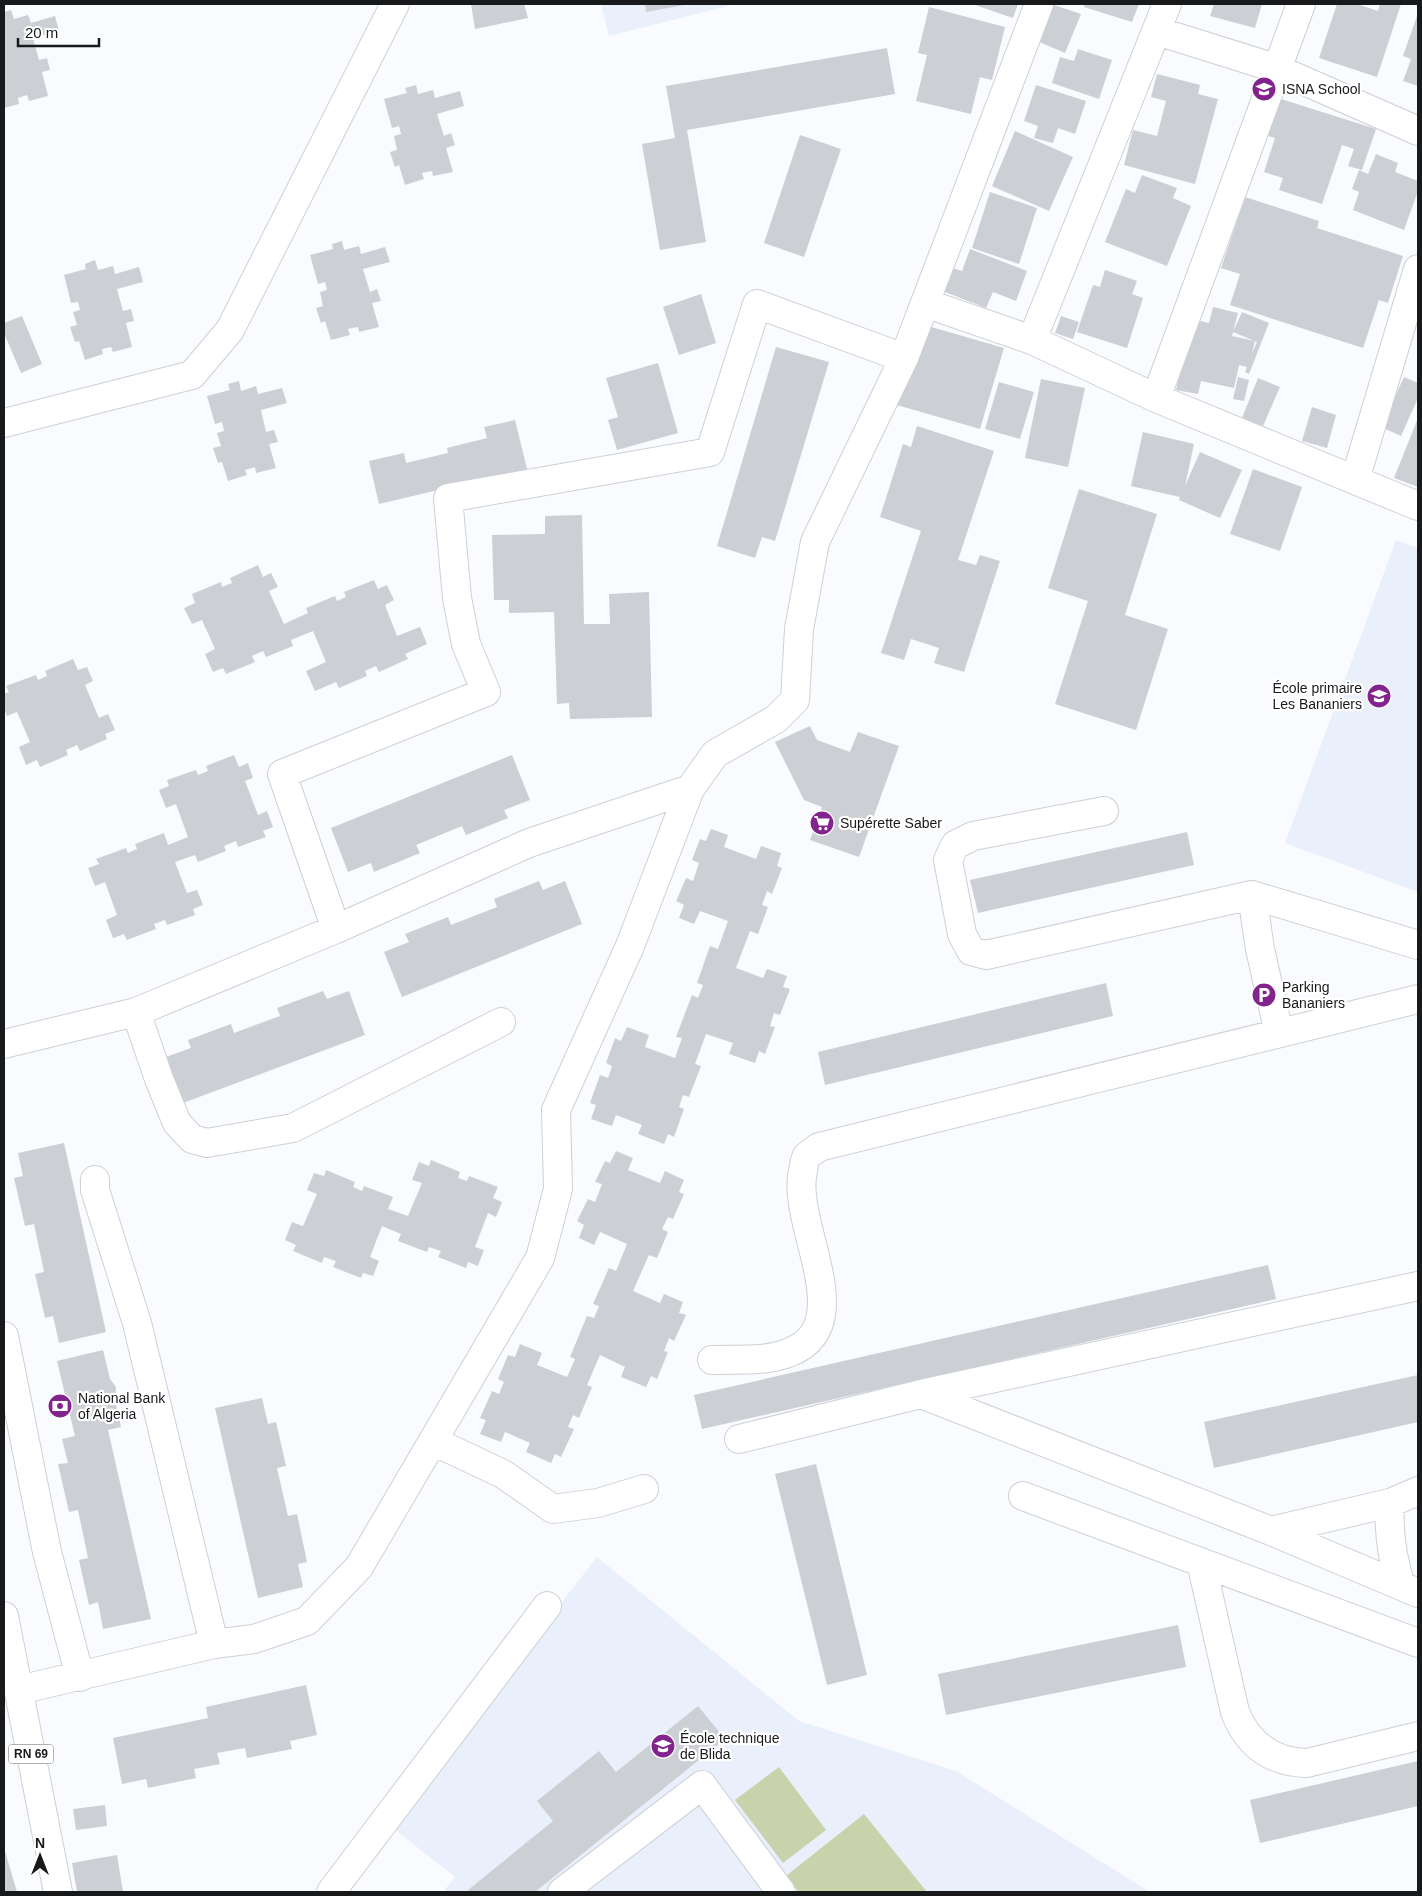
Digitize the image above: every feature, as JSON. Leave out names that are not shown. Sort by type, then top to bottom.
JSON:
[{"type":"street","points":[[4,423],[192,375],[230,330],[395,4]]},
{"type":"street","points":[[19,1690],[214,1644],[254,1639],[307,1621],[359,1567],[540,1258],[558,1189],[556,1110],[630,946],[690,789],[715,754],[776,719],[795,700],[799,629],[815,542],[904,358],[1039,4]]},
{"type":"street","points":[[1032,340],[1167,4]]},
{"type":"street","points":[[1156,398],[1275,68],[1300,4]]},
{"type":"street","points":[[1157,30],[1275,68],[1418,131]]},
{"type":"street","points":[[1355,480],[1418,269]]},
{"type":"street","points":[[925,303],[1032,340],[1156,398],[1418,506]]},
{"type":"street","points":[[336,929],[282,774],[486,692],[466,644],[458,598],[448,498],[710,452],[757,304],[904,358]]},
{"type":"street","points":[[4,1044],[136,1012],[336,929],[529,843],[690,789]]},
{"type":"street","points":[[1104,811],[972,836],[955,845],[948,860],[962,934],[971,951],[986,955],[1252,895],[1418,945]]},
{"type":"street","points":[[1252,895],[1260,949],[1279,1033]]},
{"type":"street","points":[[712,1360],[764,1358],[788,1353],[807,1343],[820,1322],[823,1297],[803,1200],[801,1178],[806,1157],[819,1147],[1418,999]]},
{"type":"street","points":[[136,1012],[159,1079],[177,1123],[192,1139],[207,1143],[293,1128],[501,1022]]},
{"type":"street","points":[[95,1180],[95,1190],[137,1324],[214,1644]]},
{"type":"street","points":[[739,1439],[921,1394],[1418,1286]]},
{"type":"street","points":[[4,1336],[47,1552],[80,1677]]},
{"type":"street","points":[[921,1394],[1271,1531],[1410,1590]]},
{"type":"street","points":[[433,1441],[503,1474],[553,1509],[598,1502],[644,1489]]},
{"type":"street","points":[[1271,1531],[1390,1502],[1418,1491]]},
{"type":"street","points":[[1023,1496],[1418,1643]]},
{"type":"street","points":[[1390,1502],[1389,1520],[1392,1553],[1410,1590]]},
{"type":"street","points":[[1201,1562],[1235,1712],[1241,1726],[1262,1750],[1291,1762],[1307,1763],[1418,1736]]},
{"type":"street","points":[[331,1892],[547,1606]]},
{"type":"street","name":"RN 69","points":[[4,1616],[58,1892]]},
{"type":"street","points":[[562,1892],[702,1785],[781,1892]]},
{"type":"shaded area","points":[[601,4],[736,4],[609,36]]},
{"type":"shaded area","name":"École primaire Les Bananiers","points":[[1396,540],[1418,548],[1418,892],[1285,843]]},
{"type":"shaded area","name":"École technique de Blida","points":[[597,1557],[799,1721],[956,1771],[1150,1892],[443,1892],[455,1877],[388,1824]]},
{"type":"green space","points":[[779,1767],[826,1830],[783,1863],[735,1800]]},
{"type":"green space","points":[[864,1814],[927,1892],[799,1892],[786,1876]]},
{"type":"building","points":[[471,4],[524,4],[528,18],[475,29]]},
{"type":"building","points":[[645,4],[684,4],[684,5],[646,12]]},
{"type":"building","points":[[972,4],[1018,4],[1013,18]]},
{"type":"building","points":[[1051,4],[1081,14],[1065,53],[1037,41]]},
{"type":"building","points":[[1085,4],[1139,4],[1132,22],[1084,7]]},
{"type":"building","points":[[1214,4],[1262,4],[1255,28],[1210,16]]},
{"type":"building","points":[[1337,4],[1357,4],[1378,11],[1380,4],[1401,4],[1377,77],[1319,58]]},
{"type":"building","points":[[929,7],[1005,27],[992,80],[980,77],[971,114],[916,101],[927,55],[918,53]]},
{"type":"building","points":[[11,10],[14,19],[28,15],[31,23],[55,16],[59,31],[33,38],[39,60],[47,58],[50,70],[42,72],[48,96],[29,101],[27,95],[18,98],[19,104],[4,108],[4,12]]},
{"type":"building","points":[[1418,13],[1418,86],[1403,81],[1411,59],[1403,56]]},
{"type":"building","points":[[887,48],[895,94],[687,130],[706,242],[660,250],[642,144],[675,138],[666,86]]},
{"type":"building","points":[[1078,49],[1112,60],[1099,99],[1052,83],[1060,57],[1074,61]]},
{"type":"building","points":[[1157,74],[1200,85],[1198,94],[1218,99],[1195,184],[1124,165],[1133,130],[1157,136],[1166,101],[1151,97]]},
{"type":"building","points":[[416,85],[418,94],[433,90],[435,98],[460,91],[464,106],[437,114],[444,136],[451,133],[455,145],[446,148],[453,172],[433,176],[432,171],[422,173],[424,179],[405,185],[399,165],[395,167],[390,152],[397,150],[394,136],[401,134],[399,126],[392,128],[384,99],[407,93],[405,88]]},
{"type":"building","points":[[1036,85],[1086,101],[1075,134],[1058,128],[1053,143],[1034,138],[1038,126],[1024,121]]},
{"type":"building","points":[[1281,99],[1376,129],[1362,170],[1348,166],[1354,149],[1342,145],[1322,204],[1279,190],[1283,178],[1264,172],[1275,138],[1268,136]]},
{"type":"building","points":[[1015,131],[1073,157],[1049,211],[992,186]]},
{"type":"building","points":[[800,135],[841,149],[804,257],[764,243]]},
{"type":"building","points":[[1376,154],[1398,163],[1395,172],[1418,181],[1418,191],[1404,230],[1353,210],[1359,192],[1352,189],[1359,170],[1368,174]]},
{"type":"building","points":[[1142,175],[1177,188],[1173,198],[1191,206],[1167,266],[1105,242],[1126,189],[1135,193]]},
{"type":"building","points":[[990,192],[1037,208],[1019,264],[972,248]]},
{"type":"building","points":[[1245,197],[1319,221],[1317,228],[1403,256],[1388,303],[1379,300],[1363,348],[1230,305],[1240,274],[1221,268]]},
{"type":"building","points":[[342,241],[344,250],[359,246],[361,254],[385,247],[390,262],[363,269],[370,292],[377,289],[381,301],[372,303],[379,327],[359,332],[358,327],[348,329],[350,335],[331,340],[325,321],[321,323],[316,308],[323,306],[320,292],[327,290],[325,282],[318,284],[310,255],[333,249],[332,244]]},
{"type":"building","points":[[970,249],[1027,271],[1016,301],[993,292],[986,308],[940,290],[949,267],[962,271]]},
{"type":"building","points":[[95,260],[98,270],[113,266],[115,274],[139,267],[143,282],[117,289],[123,311],[131,309],[134,321],[126,323],[132,347],[113,352],[111,347],[102,349],[103,354],[85,360],[79,341],[75,342],[70,327],[77,325],[73,312],[80,310],[78,302],[71,303],[64,275],[86,269],[85,264]]},
{"type":"building","points":[[1105,270],[1137,281],[1132,294],[1143,298],[1127,348],[1077,332],[1093,285],[1100,287]]},
{"type":"building","points":[[701,294],[716,343],[679,355],[663,307]]},
{"type":"building","points":[[1213,307],[1238,313],[1233,332],[1242,312],[1269,323],[1249,374],[1245,372],[1247,367],[1239,365],[1234,388],[1201,381],[1198,394],[1176,390],[1192,319],[1209,323]],"holes":[[[1233,332],[1254,341],[1232,336]]]},
{"type":"building","points":[[22,316],[42,364],[21,373],[4,333],[4,323]]},
{"type":"building","points":[[1061,316],[1079,322],[1073,339],[1055,333]]},
{"type":"building","points":[[914,322],[1004,348],[980,429],[890,403]]},
{"type":"building","points":[[776,347],[829,362],[775,541],[762,537],[755,558],[717,546]]},
{"type":"building","points":[[658,363],[678,433],[617,450],[608,420],[618,417],[606,378]]},
{"type":"building","points":[[1238,377],[1249,380],[1244,401],[1233,399]]},
{"type":"building","points":[[1404,377],[1418,383],[1418,398],[1401,436],[1381,427]]},
{"type":"building","points":[[1258,378],[1280,387],[1263,426],[1242,418]]},
{"type":"building","points":[[1041,379],[1085,388],[1068,467],[1025,458]]},
{"type":"building","points":[[239,381],[241,391],[256,386],[258,394],[282,388],[287,403],[261,410],[266,432],[274,430],[278,442],[269,444],[276,468],[256,473],[255,467],[245,470],[247,475],[228,481],[222,462],[218,463],[213,448],[221,446],[217,433],[224,431],[222,422],[215,424],[207,396],[230,390],[228,384]]},
{"type":"building","points":[[999,382],[1034,392],[1020,439],[985,429]]},
{"type":"building","points":[[1312,407],[1336,415],[1327,448],[1302,441]]},
{"type":"building","points":[[1418,418],[1418,487],[1394,478]]},
{"type":"building","points":[[515,420],[527,469],[379,504],[369,461],[404,453],[406,463],[448,453],[447,448],[487,438],[484,427]]},
{"type":"building","points":[[917,426],[994,451],[958,560],[976,565],[980,555],[1000,561],[964,672],[934,663],[939,648],[911,639],[904,660],[881,653],[921,531],[880,517],[903,444],[911,447]]},
{"type":"building","points":[[1143,432],[1194,444],[1185,486],[1200,452],[1242,470],[1220,518],[1179,500],[1180,497],[1131,486]]},
{"type":"building","points":[[1253,469],[1302,487],[1280,551],[1230,534]]},
{"type":"building","points":[[1079,489],[1157,514],[1125,615],[1168,629],[1136,730],[1055,704],[1088,601],[1048,588]]},
{"type":"building","points":[[582,515],[584,624],[610,624],[609,594],[649,592],[652,717],[570,719],[569,703],[557,704],[554,612],[509,613],[509,600],[494,600],[492,535],[545,534],[545,516]]},
{"type":"building","points":[[258,565],[263,577],[271,573],[278,587],[269,591],[284,624],[308,613],[306,608],[335,596],[337,601],[346,597],[344,592],[374,580],[378,589],[387,585],[394,600],[385,605],[397,636],[420,627],[427,644],[405,654],[408,659],[379,672],[376,666],[365,671],[367,676],[339,688],[336,682],[315,691],[306,671],[326,662],[313,631],[291,640],[293,646],[266,657],[263,651],[252,656],[255,662],[226,674],[223,668],[213,672],[205,654],[215,649],[202,620],[192,624],[184,608],[195,603],[192,594],[221,582],[222,587],[232,583],[230,578]]},
{"type":"building","points":[[73,659],[78,670],[87,667],[93,681],[85,685],[99,718],[108,714],[115,730],[105,734],[107,739],[80,751],[77,745],[66,750],[68,755],[40,767],[37,760],[26,765],[19,747],[30,742],[17,712],[7,716],[4,708],[4,694],[9,692],[6,686],[36,675],[38,680],[47,676],[45,671]]},
{"type":"building","points":[[810,726],[817,740],[850,752],[858,732],[899,746],[859,857],[810,840],[822,807],[804,800],[775,742]]},
{"type":"building","points":[[234,755],[239,767],[248,763],[253,778],[245,781],[258,815],[267,811],[273,827],[263,831],[266,837],[238,847],[236,841],[224,846],[226,851],[198,862],[195,855],[175,862],[187,893],[197,890],[203,905],[193,909],[195,915],[167,925],[165,920],[154,924],[156,929],[127,940],[124,934],[113,938],[106,920],[117,915],[105,882],[95,886],[88,868],[99,864],[96,859],[126,848],[128,853],[137,849],[135,844],[164,833],[168,845],[188,837],[176,804],[166,808],[159,790],[169,786],[167,780],[196,770],[198,775],[208,771],[206,766]]},
{"type":"building","points":[[512,755],[530,800],[504,810],[508,818],[466,835],[462,826],[416,845],[420,853],[374,872],[371,863],[348,872],[331,828]]},
{"type":"building","points":[[711,829],[728,835],[724,847],[756,859],[761,846],[781,853],[777,866],[782,868],[772,894],[767,891],[762,905],[768,907],[758,934],[750,931],[736,968],[763,978],[767,969],[787,976],[783,987],[790,989],[780,1015],[774,1013],[770,1026],[775,1027],[765,1054],[759,1051],[755,1063],[729,1054],[733,1043],[706,1034],[695,1064],[701,1066],[689,1097],[683,1095],[679,1107],[684,1109],[674,1137],[668,1134],[664,1144],[638,1134],[642,1125],[616,1115],[612,1126],[591,1119],[596,1105],[590,1103],[600,1075],[608,1078],[612,1066],[606,1063],[615,1038],[621,1041],[627,1027],[649,1035],[645,1047],[675,1058],[682,1038],[676,1037],[692,995],[698,998],[703,985],[697,983],[710,946],[718,949],[728,921],[700,911],[694,924],[679,918],[684,905],[676,901],[686,878],[693,881],[699,863],[692,860],[700,839],[706,841]]},
{"type":"building","points":[[1187,832],[1194,865],[978,913],[970,880]]},
{"type":"building","points":[[539,881],[543,890],[565,881],[582,924],[402,997],[384,952],[409,942],[405,934],[448,917],[451,925],[497,907],[494,899]]},
{"type":"building","points":[[1106,983],[1113,1016],[825,1085],[818,1052]]},
{"type":"building","points":[[323,991],[327,999],[349,991],[365,1035],[183,1103],[166,1057],[191,1048],[188,1040],[231,1024],[234,1033],[280,1016],[277,1008]]},
{"type":"building","points":[[64,1143],[106,1332],[59,1343],[53,1316],[45,1318],[35,1274],[44,1272],[34,1224],[25,1226],[14,1178],[23,1176],[18,1153]]},
{"type":"building","points":[[616,1151],[633,1158],[628,1170],[660,1183],[665,1171],[684,1180],[679,1192],[684,1194],[673,1219],[668,1217],[662,1229],[668,1232],[657,1258],[649,1255],[633,1291],[660,1303],[664,1294],[683,1302],[679,1313],[686,1315],[674,1341],[669,1338],[664,1351],[668,1352],[657,1379],[651,1376],[646,1387],[621,1377],[625,1367],[600,1355],[587,1385],[592,1387],[579,1418],[573,1415],[568,1427],[574,1429],[561,1457],[555,1454],[551,1463],[526,1452],[530,1443],[505,1432],[501,1442],[480,1434],[486,1420],[480,1418],[492,1391],[499,1394],[504,1382],[498,1379],[508,1355],[515,1357],[520,1344],[542,1353],[537,1365],[567,1377],[575,1359],[570,1357],[587,1316],[594,1318],[599,1306],[593,1304],[609,1268],[616,1271],[627,1244],[600,1232],[594,1245],[579,1238],[584,1225],[577,1221],[588,1199],[595,1202],[602,1184],[595,1182],[605,1161],[610,1163]]},
{"type":"building","points":[[431,1160],[460,1172],[458,1178],[467,1181],[469,1176],[498,1187],[493,1198],[502,1202],[496,1217],[488,1213],[475,1247],[484,1250],[478,1266],[468,1262],[466,1268],[438,1257],[441,1251],[429,1247],[427,1252],[398,1241],[401,1234],[382,1226],[370,1257],[379,1261],[373,1276],[363,1273],[361,1278],[333,1267],[336,1261],[324,1257],[322,1263],[293,1251],[296,1245],[285,1240],[292,1222],[303,1226],[317,1194],[307,1190],[314,1173],[324,1176],[326,1170],[355,1182],[353,1187],[362,1191],[364,1186],[393,1197],[388,1209],[408,1216],[422,1183],[412,1180],[419,1162],[429,1166]]},
{"type":"building","points":[[1268,1265],[1276,1299],[702,1429],[694,1395]]},
{"type":"building","points":[[103,1350],[110,1379],[116,1387],[115,1400],[121,1427],[108,1430],[151,1619],[103,1629],[98,1602],[89,1605],[79,1560],[88,1558],[78,1510],[69,1512],[58,1464],[68,1463],[62,1439],[75,1436],[57,1361]]},
{"type":"building","points":[[1418,1375],[1418,1422],[1214,1468],[1204,1422]]},
{"type":"building","points":[[262,1398],[268,1424],[276,1422],[286,1466],[277,1468],[288,1516],[297,1514],[307,1562],[298,1564],[303,1587],[258,1598],[215,1408]]},
{"type":"building","points":[[816,1464],[867,1675],[827,1685],[775,1474]]},
{"type":"building","points":[[1178,1625],[1186,1667],[946,1715],[938,1674]]},
{"type":"building","points":[[306,1685],[317,1735],[290,1741],[292,1749],[247,1758],[245,1748],[217,1753],[220,1764],[194,1769],[196,1778],[148,1788],[146,1779],[122,1784],[113,1738],[208,1718],[206,1707]]},
{"type":"building","points":[[698,1706],[725,1739],[535,1892],[470,1892],[468,1890],[553,1821],[537,1801],[599,1751],[616,1772]]},
{"type":"building","points":[[1418,1761],[1418,1806],[1260,1843],[1250,1800]]},
{"type":"building","points":[[105,1805],[107,1826],[76,1830],[73,1809]]},
{"type":"building","points":[[4,1848],[17,1892],[4,1892]]},
{"type":"building","points":[[117,1855],[123,1892],[77,1892],[72,1863]]},
{"type":"place","name":"ISNA School","points":[[1264,89]]},
{"type":"place","name":"École primaire Les Bananiers","points":[[1379,696]]},
{"type":"place","name":"Supérette Saber","points":[[822,823]]},
{"type":"place","name":"Parking Bananiers","points":[[1264,995]]},
{"type":"place","name":"National Bank of Algeria","points":[[60,1406]]},
{"type":"place","name":"École technique de Blida","points":[[663,1746]]}]
